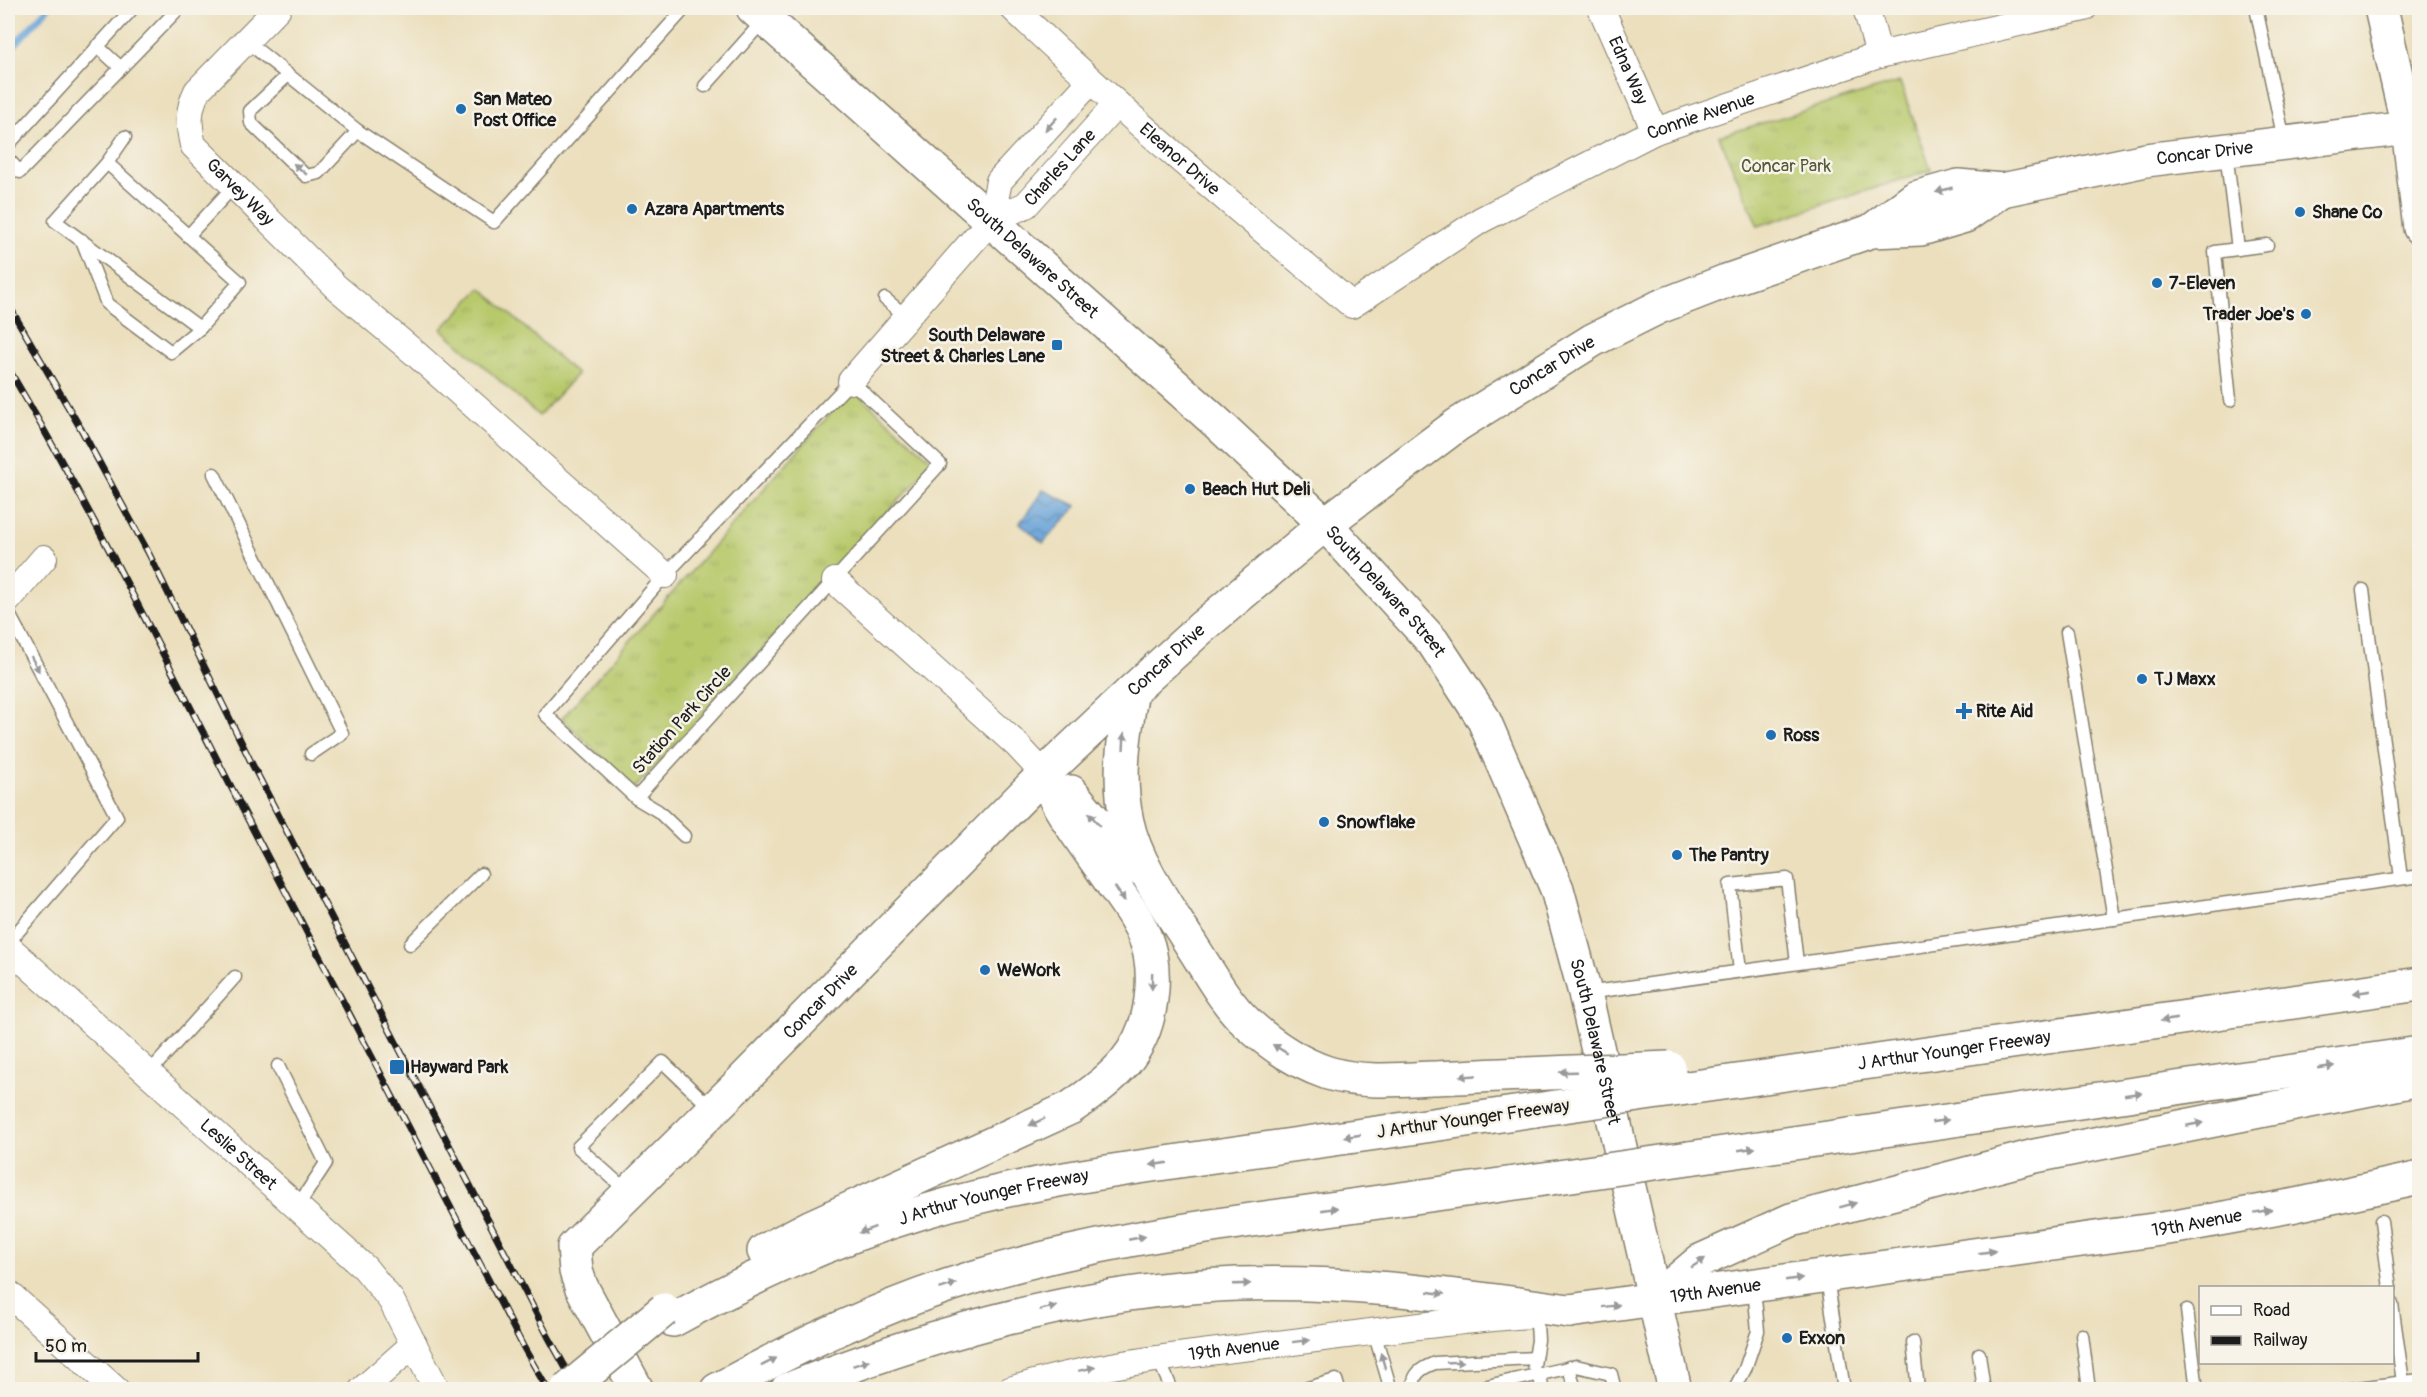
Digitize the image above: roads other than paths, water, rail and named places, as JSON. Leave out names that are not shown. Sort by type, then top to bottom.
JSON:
[{"type":"main road","points":[[2381,8],[2416,126],[2420,228]]},
{"type":"main road","name":"South Delaware Street","points":[[759,13],[1216,423],[1325,524],[1433,642],[1483,718],[1557,889],[1585,993],[1653,1301],[1675,1389]]},
{"type":"main road","name":"Concar Drive","points":[[637,1389],[581,1286],[576,1271],[574,1247],[713,1110],[1044,774],[1132,691],[1201,628],[1325,524],[1457,425],[1593,340],[1659,307],[1726,281],[1871,231],[1921,229],[1965,216],[2002,190],[2146,160],[2416,126]]},
{"type":"main road","points":[[1132,691],[1125,729],[1123,792],[1127,823],[1137,852],[1171,913],[1220,991],[1245,1022],[1269,1042],[1298,1060],[1328,1073],[1358,1079],[1397,1080],[1527,1074],[1671,1079]]},
{"type":"main road","points":[[1044,774],[1076,796],[1171,913]]},
{"type":"main road","points":[[668,1315],[725,1272],[812,1226],[1070,1108],[1099,1089],[1123,1067],[1141,1040],[1149,1014],[1153,979],[1150,952],[1139,925],[1125,901],[1062,811],[1044,774]]},
{"type":"main road","name":"J Arthur Younger Freeway","points":[[567,1389],[627,1348],[668,1315],[836,1242],[925,1211],[972,1198],[1112,1171],[1535,1110],[1671,1079],[1927,1055],[2420,984]]},
{"type":"main road","points":[[717,1389],[800,1347],[885,1309],[940,1288],[1018,1264],[1155,1234],[2420,1053]]},
{"type":"main road","points":[[1653,1301],[1700,1261],[1791,1220],[2035,1156],[2420,1079]]},
{"type":"main road","name":"19th Avenue","points":[[1548,1311],[1653,1301],[1753,1284],[2175,1227],[2296,1205],[2420,1178]]},
{"type":"main road","points":[[787,1389],[871,1359],[1048,1307],[1154,1290],[1216,1285],[1320,1284],[1425,1291],[1548,1311]]},
{"type":"street","name":"Garvey Way","points":[[278,8],[197,91],[189,107],[189,128],[193,145],[336,287],[416,354],[665,575]]},
{"type":"street","name":"Eleanor Drive","points":[[1013,8],[1090,81],[1352,305]]},
{"type":"street","name":"Edna Way","points":[[1601,8],[1655,131]]},
{"type":"street","points":[[1866,8],[1879,55]]},
{"type":"street","name":"Connie Avenue","points":[[1352,305],[1481,220],[1655,131],[1879,55],[2084,8]]},
{"type":"street","name":"Charles Lane","points":[[991,220],[999,182],[1090,81]]},
{"type":"street","name":"Charles Lane","points":[[991,220],[1026,205],[1117,104]]},
{"type":"street","points":[[851,381],[991,220]]},
{"type":"street","points":[[8,600],[44,558]]},
{"type":"street","points":[[835,581],[998,728],[1044,774]]},
{"type":"street","name":"Leslie Street","points":[[8,945],[380,1284],[391,1300],[437,1389]]},
{"type":"street","points":[[8,1293],[116,1389]]},
{"type":"street","name":"19th Avenue","points":[[1010,1389],[1053,1384],[1092,1368],[1158,1358],[1548,1311]]},
{"type":"street","points":[[362,1389],[414,1344]]},
{"type":"lane","points":[[8,145],[133,8]]},
{"type":"lane","points":[[8,159],[20,172],[178,8]]},
{"type":"lane","points":[[245,40],[358,131],[494,222],[685,8]]},
{"type":"lane","points":[[2256,8],[2285,142]]},
{"type":"lane","points":[[705,86],[759,13]]},
{"type":"lane","points":[[97,46],[121,68]]},
{"type":"lane","points":[[288,75],[249,111],[250,119],[251,123],[306,176],[320,173],[358,131]]},
{"type":"lane","points":[[125,137],[106,164],[55,220],[200,328]]},
{"type":"lane","points":[[2226,149],[2238,249]]},
{"type":"lane","points":[[82,240],[107,304],[171,352],[200,328],[240,282],[106,164]]},
{"type":"lane","points":[[188,236],[233,187]]},
{"type":"lane","points":[[2230,400],[2215,252],[2266,245]]},
{"type":"lane","points":[[885,299],[906,316]]},
{"type":"lane","name":"Station Park Circle","points":[[851,381],[940,464],[636,798],[545,714],[665,575],[851,381]]},
{"type":"lane","points":[[214,474],[342,733],[311,754]]},
{"type":"lane","points":[[2363,590],[2401,879]]},
{"type":"lane","points":[[8,612],[117,817],[8,945]]},
{"type":"lane","points":[[2067,632],[2114,919]]},
{"type":"lane","points":[[636,798],[658,811],[684,836]]},
{"type":"lane","points":[[410,944],[481,874]]},
{"type":"lane","points":[[1585,993],[2420,876]]},
{"type":"lane","points":[[1740,971],[1730,885],[1787,879],[1797,963]]},
{"type":"lane","points":[[148,1074],[235,977]]},
{"type":"lane","points":[[628,1193],[578,1147],[663,1062],[713,1110]]},
{"type":"lane","points":[[278,1066],[326,1163],[297,1207]]},
{"type":"lane","points":[[2381,1221],[2390,1286]]},
{"type":"lane","points":[[1827,1274],[1844,1389]]},
{"type":"lane","points":[[1734,1389],[1745,1369],[1758,1331],[1753,1284]]},
{"type":"lane","points":[[2187,1310],[2197,1389]]},
{"type":"lane","points":[[1543,1389],[1534,1375],[1535,1358],[1548,1311]]},
{"type":"lane","points":[[2394,1318],[2403,1382]]},
{"type":"lane","points":[[1374,1332],[1391,1389]]},
{"type":"lane","points":[[2082,1335],[2089,1389]]},
{"type":"lane","points":[[1913,1342],[1918,1389]]},
{"type":"lane","points":[[1979,1354],[1984,1389]]},
{"type":"lane","points":[[1158,1358],[1172,1389]]},
{"type":"lane","points":[[1414,1389],[1415,1376],[1420,1369],[1435,1364],[1535,1358]]},
{"type":"lane","points":[[1470,1389],[1503,1386],[1534,1375],[1576,1366],[1611,1374],[1615,1389]]},
{"type":"lane","points":[[1569,1367],[1575,1389]]},
{"type":"lane","points":[[1300,1389],[1336,1380],[1340,1389]]},
{"type":"lane","points":[[2343,1389],[2420,1380]]},
{"type":"water","points":[[1043,490],[1077,506],[1043,543],[1020,523]]},
{"type":"waterway","points":[[8,52],[48,8]]},
{"type":"railway","points":[[8,304],[81,429],[148,552],[252,764],[578,1390]]},
{"type":"railway","points":[[8,368],[99,531],[313,945],[548,1390]]},
{"type":"place","name":"San Mateo Post Office","points":[[461,109]]},
{"type":"place","name":"Azara Apartments","points":[[632,209]]},
{"type":"place","name":"Shane Co","points":[[2300,212]]},
{"type":"place","name":"7-Eleven","points":[[2157,283]]},
{"type":"place","name":"Trader Joe's","points":[[2306,314]]},
{"type":"place","name":"South Delaware Street & Charles Lane","points":[[1057,345]]},
{"type":"place","name":"Beach Hut Deli","points":[[1190,489]]},
{"type":"place","name":"TJ Maxx","points":[[2142,679]]},
{"type":"place","name":"Rite Aid","points":[[1964,711]]},
{"type":"place","name":"Ross","points":[[1771,735]]},
{"type":"place","name":"Snowflake","points":[[1324,822]]},
{"type":"place","name":"The Pantry","points":[[1677,855]]},
{"type":"place","name":"WeWork","points":[[985,970]]},
{"type":"place","name":"Hayward Park","points":[[397,1067]]},
{"type":"place","name":"Exxon","points":[[1787,1338]]},
{"type":"park label","name":"Concar Park","points":[[1786,166]]}]
